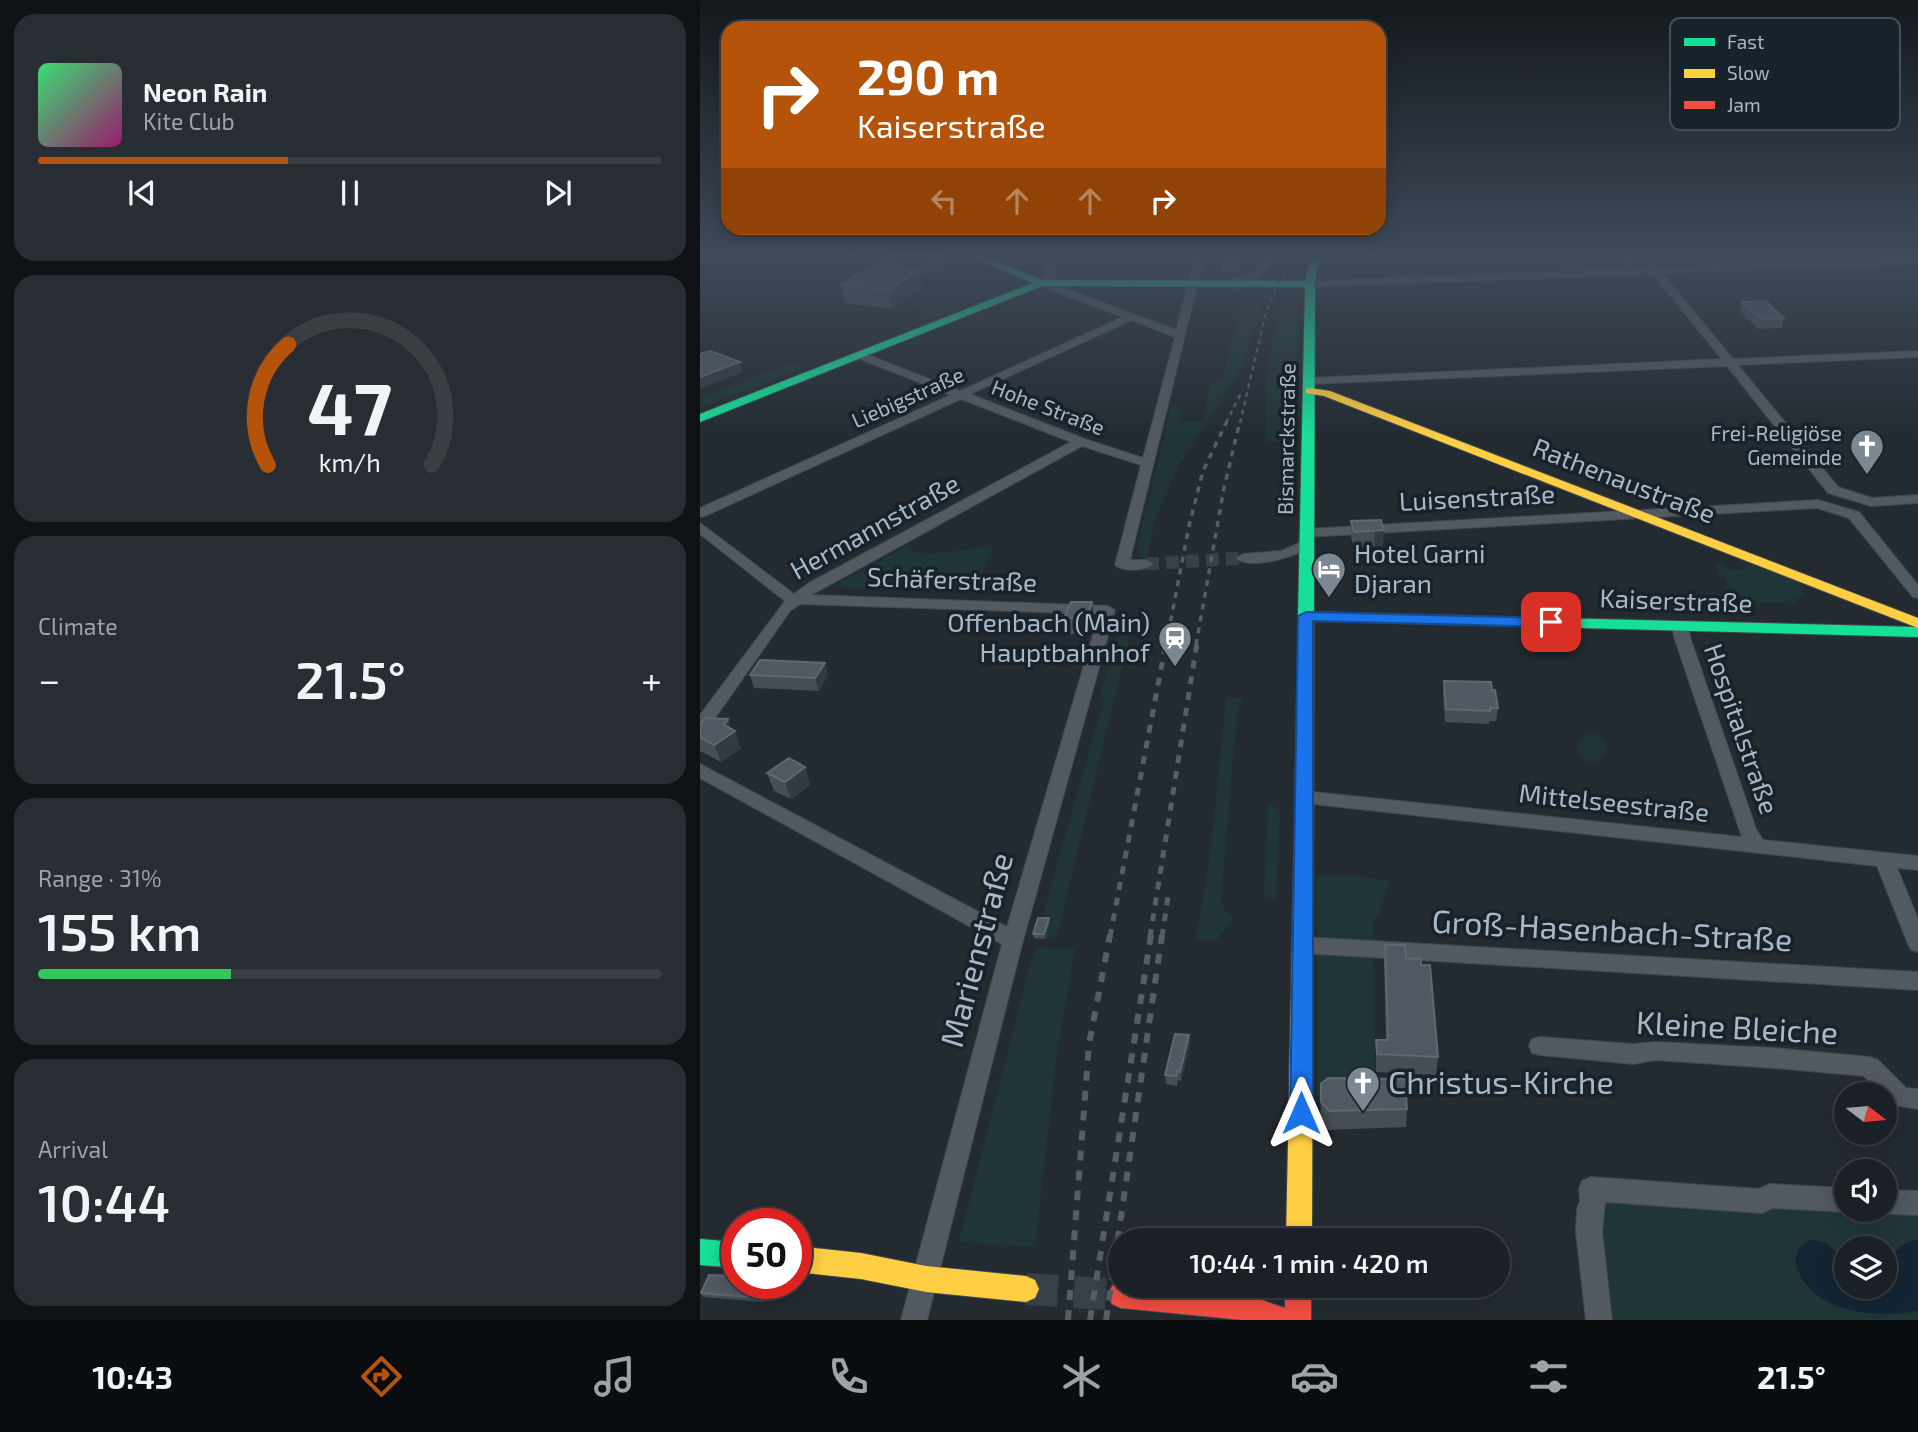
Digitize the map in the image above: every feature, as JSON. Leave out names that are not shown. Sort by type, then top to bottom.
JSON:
[{"type":"main road","points":[[700,418],[961,315]]},
{"type":"main road","name":"Bismarckstraße","points":[[1299,1228],[1310,315]]},
{"type":"main road","name":"Rathenaustraße","points":[[1310,386],[1918,623]]},
{"type":"main road","name":"Kaiserstraße","points":[[1306,616],[1918,632]]},
{"type":"main road","points":[[700,1252],[721,1254]]},
{"type":"main road","points":[[812,1261],[861,1266],[926,1279],[1026,1289]]},
{"type":"main road","points":[[1159,1298],[1235,1304],[1282,1320]]},
{"type":"main road","points":[[1298,1298],[1298,1320]]},
{"type":"street","points":[[1125,315],[1180,335]]},
{"type":"street","points":[[1146,564],[1122,565],[1185,315]]},
{"type":"street","points":[[1691,315],[1833,490],[1871,502],[1918,499]]},
{"type":"street","name":"Liebigstraße","points":[[700,513],[1131,317]]},
{"type":"street","points":[[1310,386],[1918,354]]},
{"type":"street","name":"Hohe Straße","points":[[859,355],[1081,442],[1146,463]]},
{"type":"street","name":"Hermannstraße","points":[[700,727],[785,608],[795,599],[814,586],[1081,442]]},
{"type":"street","name":"Luisenstraße","points":[[1306,538],[1640,513],[1818,505],[1854,515],[1918,594]]},
{"type":"street","points":[[700,527],[782,594],[795,599]]},
{"type":"street","name":"Bismarckstraße","points":[[1243,558],[1280,557],[1294,552],[1306,538]]},
{"type":"street","name":"Bismarckstraße","points":[[1280,557],[1306,569]]},
{"type":"street","name":"Schäferstraße","points":[[795,599],[1108,610]]},
{"type":"street","name":"Marienstraße","points":[[916,1315],[1013,940],[1108,610]]},
{"type":"street","name":"Hospitalstraße","points":[[1681,626],[1682,637],[1747,830],[1758,845]]},
{"type":"street","points":[[700,769],[1013,940]]},
{"type":"street","name":"Mittelseestraße","points":[[1304,797],[1918,863]]},
{"type":"street","points":[[1884,859],[1918,944]]},
{"type":"street","name":"Groß-Hasenbach-Straße","points":[[1302,945],[1918,981]]},
{"type":"street","name":"Kleine Bleiche","points":[[1540,1046],[1633,1054],[1655,1051],[1736,1055],[1870,1066],[1901,1098],[1918,1100]]},
{"type":"street","points":[[1600,1320],[1589,1232],[1589,1209],[1593,1205],[1591,1189],[1762,1201],[1770,1196],[1834,1199]]},
{"type":"street","points":[[1897,1202],[1918,1203]]},
{"type":"green space","points":[[1239,315],[1258,315],[1242,367],[1179,465],[1156,517],[1147,558],[1137,557],[1138,542],[1172,406],[1182,407],[1179,422],[1203,422],[1211,382],[1222,380]]},
{"type":"green space","points":[[1279,315],[1298,315],[1296,442],[1266,442],[1267,366]]},
{"type":"green space","points":[[793,362],[806,367],[700,408],[700,399]]},
{"type":"green space","points":[[994,546],[972,593],[832,587],[905,547],[922,555]]},
{"type":"green space","points":[[1714,562],[1724,563],[1727,569],[1747,570],[1745,563],[1749,564],[1798,583],[1805,597],[1793,597],[1796,603],[1730,602],[1724,586],[1729,586],[1725,577],[1720,577]]},
{"type":"green space","points":[[1121,623],[1133,623],[1056,939],[1045,939],[1052,915],[1043,915],[1104,699],[1100,696]]},
{"type":"green space","points":[[1226,698],[1243,698],[1237,712],[1221,902],[1225,911],[1234,917],[1216,941],[1195,939],[1211,849]]},
{"type":"green space","points":[[1592,734],[1602,738],[1606,748],[1602,758],[1592,762],[1582,758],[1578,748],[1582,738]]},
{"type":"green space","points":[[1271,804],[1280,811],[1276,899],[1268,898],[1264,893],[1268,806]]},
{"type":"green space","points":[[1316,875],[1361,876],[1389,881],[1379,914],[1373,921],[1375,1096],[1318,1096]]},
{"type":"green space","points":[[1038,948],[1075,949],[1057,1052],[1035,1247],[959,1242],[1031,961]]},
{"type":"green space","points":[[1595,1192],[1834,1205],[1834,1222],[1897,1222],[1897,1210],[1918,1211],[1918,1320],[1605,1320]]},
{"type":"water","points":[[1812,1239],[1826,1243],[1834,1251],[1834,1299],[1897,1299],[1897,1250],[1910,1241],[1918,1240],[1918,1311],[1882,1314],[1863,1312],[1827,1301],[1812,1291],[1801,1277],[1795,1259],[1800,1247]]},
{"type":"building","points":[[1756,315],[1780,315],[1784,318],[1761,319]]},
{"type":"building","points":[[710,351],[740,362],[700,377],[700,354]]},
{"type":"building","points":[[1381,520],[1384,530],[1354,532],[1351,521]]},
{"type":"building","points":[[1071,602],[1092,602],[1087,618],[1064,618]]},
{"type":"building","points":[[760,660],[825,663],[815,678],[750,675]]},
{"type":"building","points":[[1444,681],[1491,682],[1498,708],[1490,708],[1490,711],[1446,709]]},
{"type":"building","points":[[705,718],[728,719],[724,725],[735,731],[714,745],[700,737],[700,725]]},
{"type":"building","points":[[789,758],[805,767],[785,782],[767,773]]},
{"type":"building","points":[[1038,918],[1049,918],[1044,934],[1033,934]]},
{"type":"building","points":[[1385,945],[1405,945],[1406,958],[1421,959],[1421,965],[1430,965],[1438,1057],[1377,1054],[1376,1040],[1388,1040]]},
{"type":"building","points":[[1175,1034],[1189,1035],[1180,1072],[1177,1071],[1176,1076],[1165,1075]]},
{"type":"building","points":[[1328,1078],[1405,1079],[1407,1109],[1329,1111],[1321,1102],[1321,1084]]},
{"type":"building","points":[[709,1275],[721,1275],[721,1295],[701,1293]]},
{"type":"tunnel","points":[[1146,564],[1243,558]]},
{"type":"tunnel","points":[[1026,1289],[1108,1294]]},
{"type":"railway","points":[[1240,423],[1265,315]]},
{"type":"railway","points":[[1227,421],[1241,393]]},
{"type":"railway","points":[[1166,645],[1189,526],[1203,471],[1227,421]]},
{"type":"railway","points":[[1196,645],[1224,488],[1240,421]]},
{"type":"railway","points":[[1110,937],[1166,643]]},
{"type":"railway","points":[[1150,937],[1197,643]]},
{"type":"railway","points":[[1162,937],[1169,890]]},
{"type":"railway","points":[[1068,1320],[1089,1044],[1110,935]]},
{"type":"railway","points":[[1090,1320],[1151,935]]},
{"type":"railway","points":[[1106,1320],[1162,935]]},
{"type":"traffic: fast","points":[[700,418],[961,315]]},
{"type":"traffic: fast","points":[[1306,650],[1310,315]]},
{"type":"traffic: fast","points":[[1306,616],[1918,632]]},
{"type":"traffic: fast","points":[[700,1252],[721,1254]]},
{"type":"traffic: slow","points":[[1310,391],[1326,393],[1918,623]]},
{"type":"traffic: slow","points":[[1299,1228],[1306,650]]},
{"type":"traffic: slow","points":[[812,1261],[861,1266],[926,1279],[1026,1289]]},
{"type":"traffic: jam","points":[[1159,1298],[1235,1304],[1282,1320]]},
{"type":"traffic: jam","points":[[1298,1298],[1298,1320]]},
{"type":"place","name":"Frei-Religiöse Gemeinde","points":[[1867,476]]},
{"type":"place","name":"Hotel Garni Djaran","points":[[1329,599]]},
{"type":"place","name":"Offenbach (Main) Hauptbahnhof","points":[[1175,668]]},
{"type":"place","name":"Christus-Kirche","points":[[1363,1113]]},
{"type":"route","points":[[1301,1113],[1306,616],[1551,622]]}]
